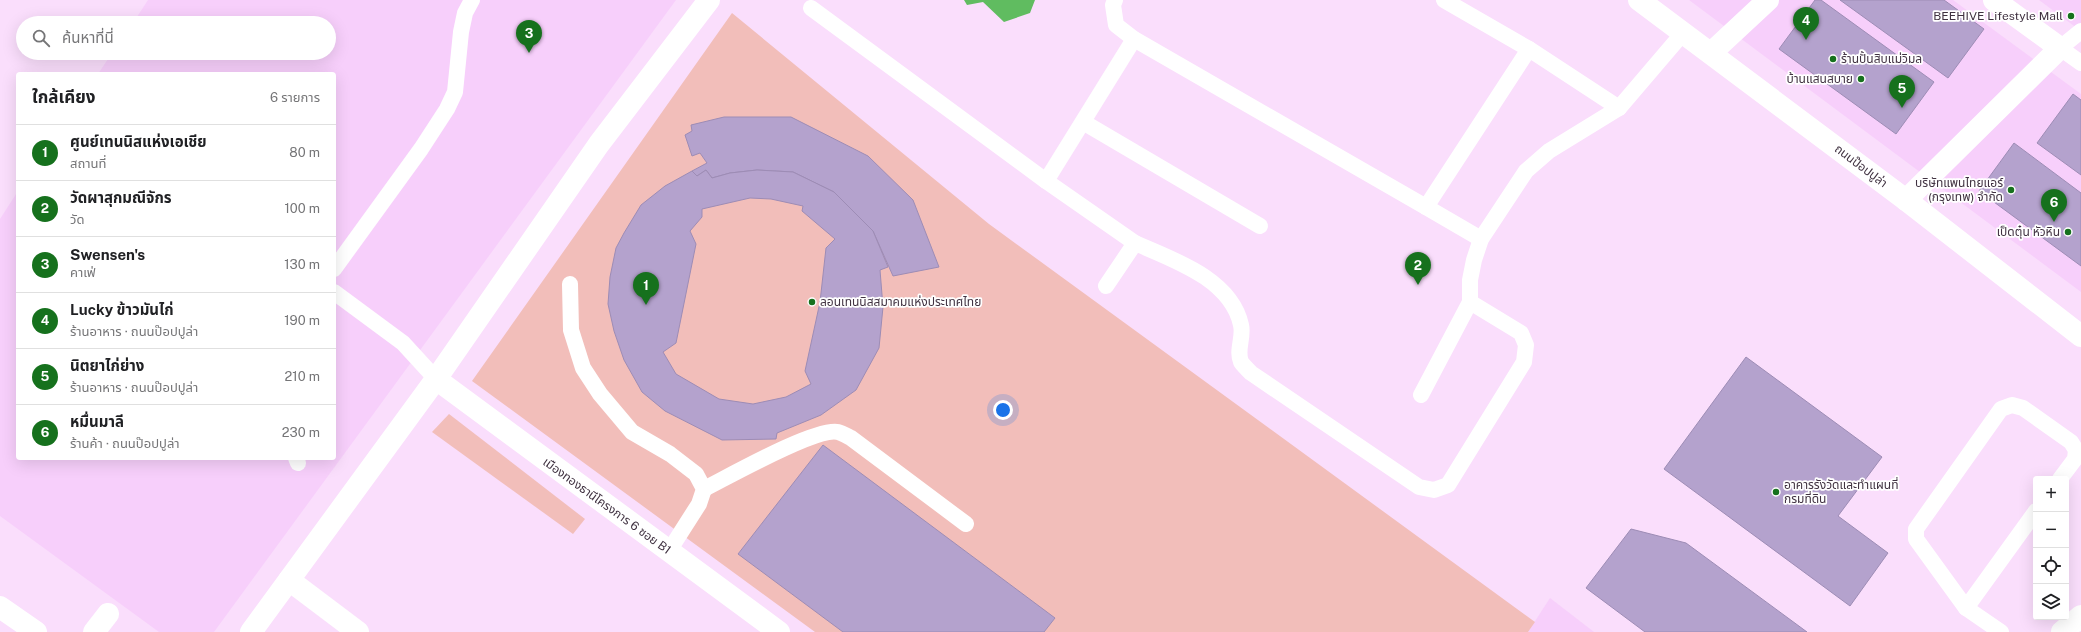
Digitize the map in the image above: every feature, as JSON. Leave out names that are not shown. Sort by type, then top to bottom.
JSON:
[{"type":"street","points":[[251,632],[436,379],[599,144],[709,0]]},
{"type":"street","name":"ถนนป๊อปปูล่า","points":[[1638,0],[1712,53],[1906,200],[2081,336]]},
{"type":"street","points":[[1712,53],[1768,0]]},
{"type":"street","points":[[1906,200],[2060,48],[1994,0]]},
{"type":"street","name":"เมืองทองธานีโครงการ 6 ซอย B1","points":[[436,379],[778,632]]},
{"type":"street","points":[[289,580],[358,632]]},
{"type":"street","points":[[0,607],[36,632]]},
{"type":"street","points":[[94,632],[108,614]]},
{"type":"street","points":[[2062,632],[2081,616]]},
{"type":"lane","points":[[336,266],[421,149],[447,109],[455,92],[461,32],[466,13],[472,0]]},
{"type":"lane","points":[[1115,0],[1113,6],[1116,25],[1134,40],[1481,239]]},
{"type":"lane","points":[[1444,0],[1529,49],[1619,108]]},
{"type":"lane","points":[[811,8],[1046,181],[1135,243],[1205,276],[1234,304],[1242,326],[1239,349],[1241,362],[1251,373],[1419,487],[1434,490],[1448,485],[1524,362],[1526,345],[1521,332],[1470,302]]},
{"type":"lane","points":[[2081,31],[2060,48],[2081,63]]},
{"type":"lane","points":[[1421,395],[1470,302],[1470,280],[1474,260],[1481,239],[1526,171],[1549,151],[1619,108],[1683,33]]},
{"type":"lane","points":[[1046,181],[1134,40]]},
{"type":"lane","points":[[1426,207],[1529,49]]},
{"type":"lane","points":[[1083,122],[1260,226]]},
{"type":"lane","points":[[1106,286],[1135,243]]},
{"type":"lane","points":[[570,284],[572,330],[583,368],[600,394],[632,432],[670,454],[696,474],[704,489]]},
{"type":"lane","points":[[336,293],[403,343],[436,379]]},
{"type":"lane","points":[[2001,632],[1966,608],[1916,539],[1916,528],[2001,409],[2012,405],[2023,408],[2071,442],[2076,450],[2074,459],[2062,476]]},
{"type":"lane","points":[[669,551],[699,504],[704,489],[799,442],[823,433],[837,432],[851,438],[966,524]]},
{"type":"lane","points":[[1966,608],[2035,512]]},
{"type":"shaded area","points":[[148,0],[676,0],[214,632],[159,632],[0,516],[0,219],[16,194],[16,460],[336,460],[336,72],[99,72],[107,60],[336,60],[336,16],[138,16]]},
{"type":"shaded area","points":[[964,0],[1035,0],[1030,13],[1004,22],[983,2],[967,5]]},
{"type":"shaded area","points":[[1689,0],[1953,0],[2081,94],[2081,292]]},
{"type":"shaded area","name":"BEEHIVE Lifestyle Mall","points":[[2039,0],[2081,0],[2081,31]]},
{"type":"shaded area","name":"ลอนเทนนิสสมาคมแห่งประเทศไทย","points":[[732,13],[989,224],[1535,622],[1528,632],[815,632],[472,381]]},
{"type":"shaded area","points":[[449,414],[585,519],[573,534],[432,432]]},
{"type":"shaded area","points":[[1550,598],[1594,632],[1528,632]]},
{"type":"building","points":[[1815,0],[1821,0],[1934,82],[1896,134],[1779,49]]},
{"type":"building","points":[[1840,0],[1944,0],[1984,29],[1948,78]]},
{"type":"building","points":[[2073,94],[2081,100],[2081,175],[2037,143]]},
{"type":"building","points":[[724,117],[791,117],[868,156],[913,200],[939,267],[893,276],[873,231],[834,192],[793,172],[757,170],[730,173],[712,178],[706,170],[697,176],[692,171],[707,163],[700,153],[692,156],[685,135],[692,131],[691,125]]},
{"type":"building","points":[[2014,143],[2081,193],[2081,266],[1979,191]]},
{"type":"building","points":[[706,170],[712,178],[730,173],[757,170],[793,172],[834,192],[873,231],[888,267],[880,270],[883,307],[879,348],[856,390],[821,415],[777,433],[776,439],[722,440],[665,411],[642,392],[624,360],[614,331],[608,304],[610,277],[616,248],[624,233],[641,205],[665,186],[692,171],[697,176]],"holes":[[[750,198],[771,199],[803,206],[802,211],[835,239],[826,248],[820,302],[805,371],[811,384],[786,397],[753,404],[719,399],[676,374],[663,352],[676,343],[696,244],[690,231],[702,217],[702,209]]]},
{"type":"building","name":"อาคารรังวัดและทำแผนที่ กรมที่ดิน","points":[[1746,357],[1882,457],[1838,516],[1888,553],[1850,606],[1664,469]]},
{"type":"building","points":[[823,445],[1055,618],[1044,632],[843,632],[738,554]]},
{"type":"building","points":[[1631,529],[1686,543],[1807,632],[1645,632],[1586,588]]},
{"type":"place","name":"BEEHIVE Lifestyle Mall","points":[[2071,16]]},
{"type":"place","name":"Lucky ข้าวมันไก่","points":[[1806,40]]},
{"type":"place","name":"Swensen's","points":[[529,53]]},
{"type":"place","name":"ร้านปั้นสิบแม่วิมล","points":[[1833,59]]},
{"type":"place","name":"บ้านแสนสบาย","points":[[1861,79]]},
{"type":"place","name":"นิตยาไก่ย่าง","points":[[1902,108]]},
{"type":"place","name":"บริษัทแพนไทยแอร์ (กรุงเทพ) จำกัด","points":[[2011,190]]},
{"type":"place","name":"หมื่นมาลี","points":[[2054,222]]},
{"type":"place","name":"เป็ดตุ๋น หัวหิน","points":[[2068,232]]},
{"type":"place","name":"วัดผาสุกมณีจักร","points":[[1418,285]]},
{"type":"place","name":"ลอนเทนนิสสมาคมแห่งประเทศไทย","points":[[812,302]]},
{"type":"place","name":"ศูนย์เทนนิสแห่งเอเชีย","points":[[646,305]]},
{"type":"place","name":"อาคารรังวัดและทำแผนที่ กรมที่ดิน","points":[[1776,492]]}]
